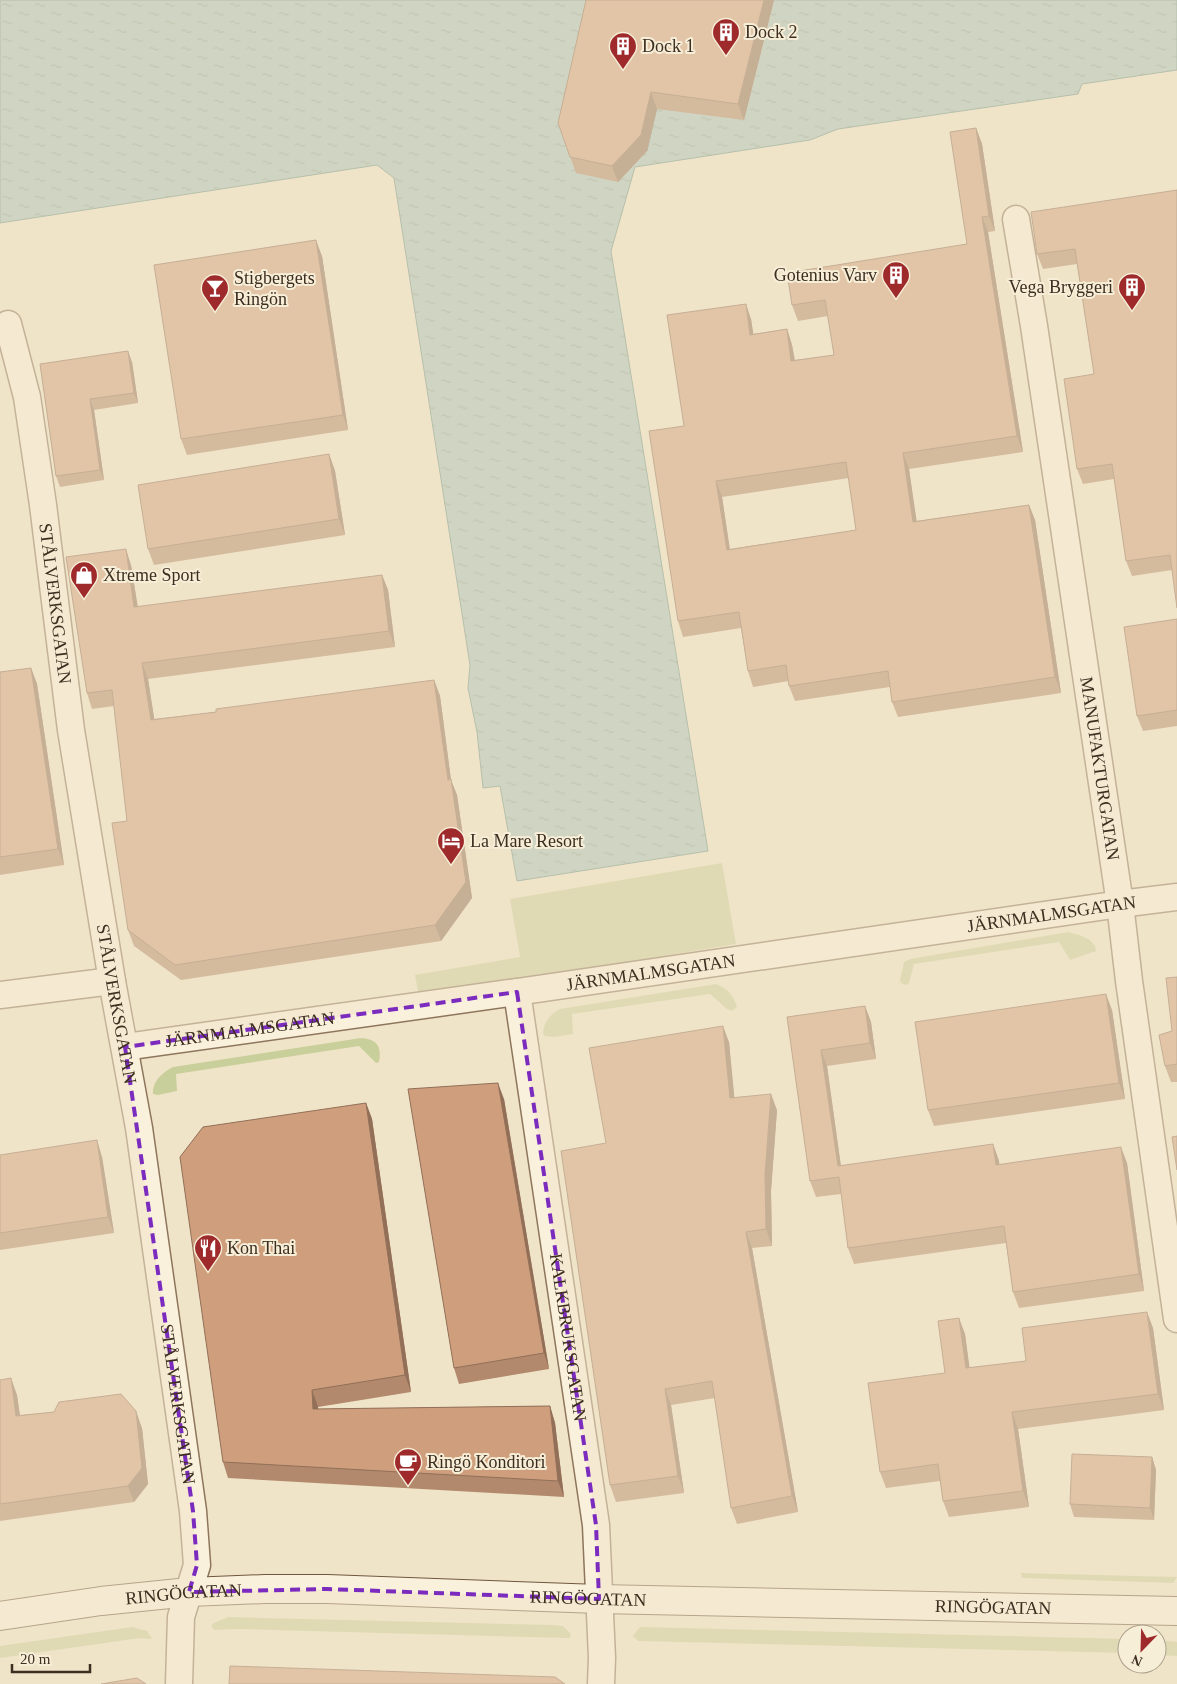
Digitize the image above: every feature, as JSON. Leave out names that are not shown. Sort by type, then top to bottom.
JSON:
[{"type":"street","name":"MANUFAKTURGATAN","points":[[1016,219],[1036,335],[1120,904],[1129,981],[1177,1319]]},
{"type":"street","name":"STÅLVERKSGATAN","points":[[8,324],[27,397],[43,505],[71,730],[112,981],[139,1128],[193,1511],[197,1565],[181,1617],[179,1684]]},
{"type":"street","name":"JÄRNMALMSGATAN","points":[[125,1047],[1177,897]]},
{"type":"street","points":[[0,995],[112,981]]},
{"type":"street","name":"KALKBRUKSGATAN","points":[[517,992],[596,1524],[602,1658],[601,1684]]},
{"type":"street","name":"RINGÖGATAN","points":[[0,1616],[101,1601],[190,1592],[265,1589],[327,1589],[599,1599],[1177,1611]]},
{"type":"highlighted area","points":[[517,992],[596,1525],[599,1599],[327,1589],[189,1592],[197,1565],[193,1511],[125,1047]]},
{"type":"green space","points":[[722,863],[736,944],[419,997],[415,975],[520,957],[510,899]]},
{"type":"green space","points":[[1068,932],[1090,940],[1096,951],[1070,960],[1059,942],[914,964],[909,983],[906,985],[901,983],[900,980],[904,962],[910,959]]},
{"type":"green space","points":[[716,984],[727,990],[734,999],[737,1007],[732,1011],[710,994],[572,1014],[573,1034],[555,1037],[545,1036],[543,1033],[548,1019],[560,1009]]},
{"type":"green space","points":[[361,1038],[371,1040],[377,1044],[380,1052],[379,1062],[376,1063],[359,1046],[176,1074],[177,1091],[158,1095],[153,1094],[156,1081],[173,1067]]},
{"type":"green space","points":[[1021,1573],[1177,1577],[1173,1583],[1022,1578]]},
{"type":"green space","points":[[228,1617],[553,1625],[563,1626],[571,1634],[570,1638],[566,1638],[239,1629],[215,1630],[212,1628],[212,1624]]},
{"type":"green space","points":[[132,1627],[147,1631],[152,1638],[140,1638],[0,1658],[0,1646]]},
{"type":"green space","points":[[640,1627],[1117,1639],[1117,1653],[638,1641],[633,1636]]},
{"type":"green space","points":[[1167,1641],[1177,1642],[1177,1656],[1167,1656]]},
{"type":"water","points":[[0,0],[595,0],[647,151],[681,0],[1177,0],[1177,70],[1082,84],[1078,94],[838,129],[810,140],[635,167],[611,251],[708,851],[517,881],[500,786],[483,788],[477,732],[468,688],[470,665],[394,178],[377,165],[0,223]]},
{"type":"building","points":[[586,0],[764,0],[738,104],[651,92],[641,135],[612,166],[570,157],[558,123]]},
{"type":"building","points":[[976,128],[989,216],[982,217],[1017,436],[903,453],[913,522],[1029,505],[1055,677],[892,702],[888,671],[789,686],[786,665],[748,671],[739,612],[678,621],[649,431],[684,426],[667,315],[746,304],[750,335],[787,329],[791,361],[834,355],[825,300],[792,305],[787,273],[967,244],[950,132]],"holes":[[[846,462],[856,530],[727,550],[716,481]]]},
{"type":"building","points":[[1177,190],[1177,608],[1170,555],[1126,561],[1112,464],[1077,469],[1064,379],[1094,374],[1075,249],[1037,254],[1031,212]]},
{"type":"building","points":[[316,240],[343,415],[181,439],[154,265]]},
{"type":"building","points":[[128,351],[134,393],[90,399],[100,470],[56,476],[40,364]]},
{"type":"building","points":[[329,454],[339,519],[148,549],[138,485]]},
{"type":"building","points":[[126,549],[134,607],[382,575],[389,631],[142,663],[151,720],[216,712],[216,709],[434,680],[448,780],[451,779],[466,882],[435,925],[175,965],[128,930],[112,823],[127,821],[112,690],[87,693],[66,557]]},
{"type":"building","points":[[1177,619],[1177,710],[1137,716],[1124,627]]},
{"type":"building","points":[[31,668],[58,849],[0,857],[0,672]]},
{"type":"building","points":[[1177,977],[1177,1064],[1165,1066],[1159,1035],[1172,1031],[1166,978]]},
{"type":"building","points":[[1106,994],[1119,1083],[928,1110],[915,1022]]},
{"type":"building","points":[[865,1006],[870,1043],[821,1050],[838,1166],[993,1144],[996,1165],[1121,1147],[1139,1274],[1013,1292],[1004,1226],[848,1248],[839,1177],[810,1181],[787,1017]]},
{"type":"building","points":[[723,1026],[730,1098],[771,1094],[765,1175],[766,1229],[746,1232],[792,1496],[731,1508],[712,1381],[665,1389],[678,1476],[610,1485],[561,1151],[606,1143],[589,1048]]},
{"type":"building","points":[[498,1083],[544,1353],[454,1368],[408,1089]]},
{"type":"building","points":[[366,1103],[405,1375],[312,1390],[313,1409],[550,1406],[558,1481],[223,1462],[180,1157],[203,1127]]},
{"type":"building","points":[[1177,1136],[1177,1170],[1172,1137]]},
{"type":"building","points":[[97,1140],[108,1217],[0,1233],[0,1155]]},
{"type":"building","points":[[1147,1312],[1158,1394],[1012,1412],[1023,1491],[943,1501],[938,1464],[880,1472],[868,1383],[945,1373],[938,1321],[959,1318],[966,1368],[1026,1361],[1022,1328]]},
{"type":"building","points":[[11,1378],[16,1416],[54,1412],[59,1402],[121,1394],[136,1411],[142,1468],[128,1486],[0,1504],[0,1380]]},
{"type":"building","points":[[1072,1454],[1152,1457],[1150,1508],[1070,1504]]},
{"type":"building","points":[[230,1666],[555,1677],[565,1684],[229,1684]]},
{"type":"building","points":[[137,1678],[146,1684],[101,1684]]},
{"type":"place","name":"Dock 2","points":[[726,56]]},
{"type":"place","name":"Dock 1","points":[[623,70]]},
{"type":"place","name":"Gotenius Varv","points":[[896,299]]},
{"type":"place","name":"Vega Bryggeri","points":[[1132,311]]},
{"type":"place","name":"Stigbergets Ringön","points":[[215,312]]},
{"type":"place","name":"Xtreme Sport","points":[[84,599]]},
{"type":"place","name":"La Mare Resort","points":[[451,865]]},
{"type":"place","name":"Kon Thai","points":[[208,1272]]},
{"type":"place","name":"Ringö Konditori","points":[[408,1486]]}]
